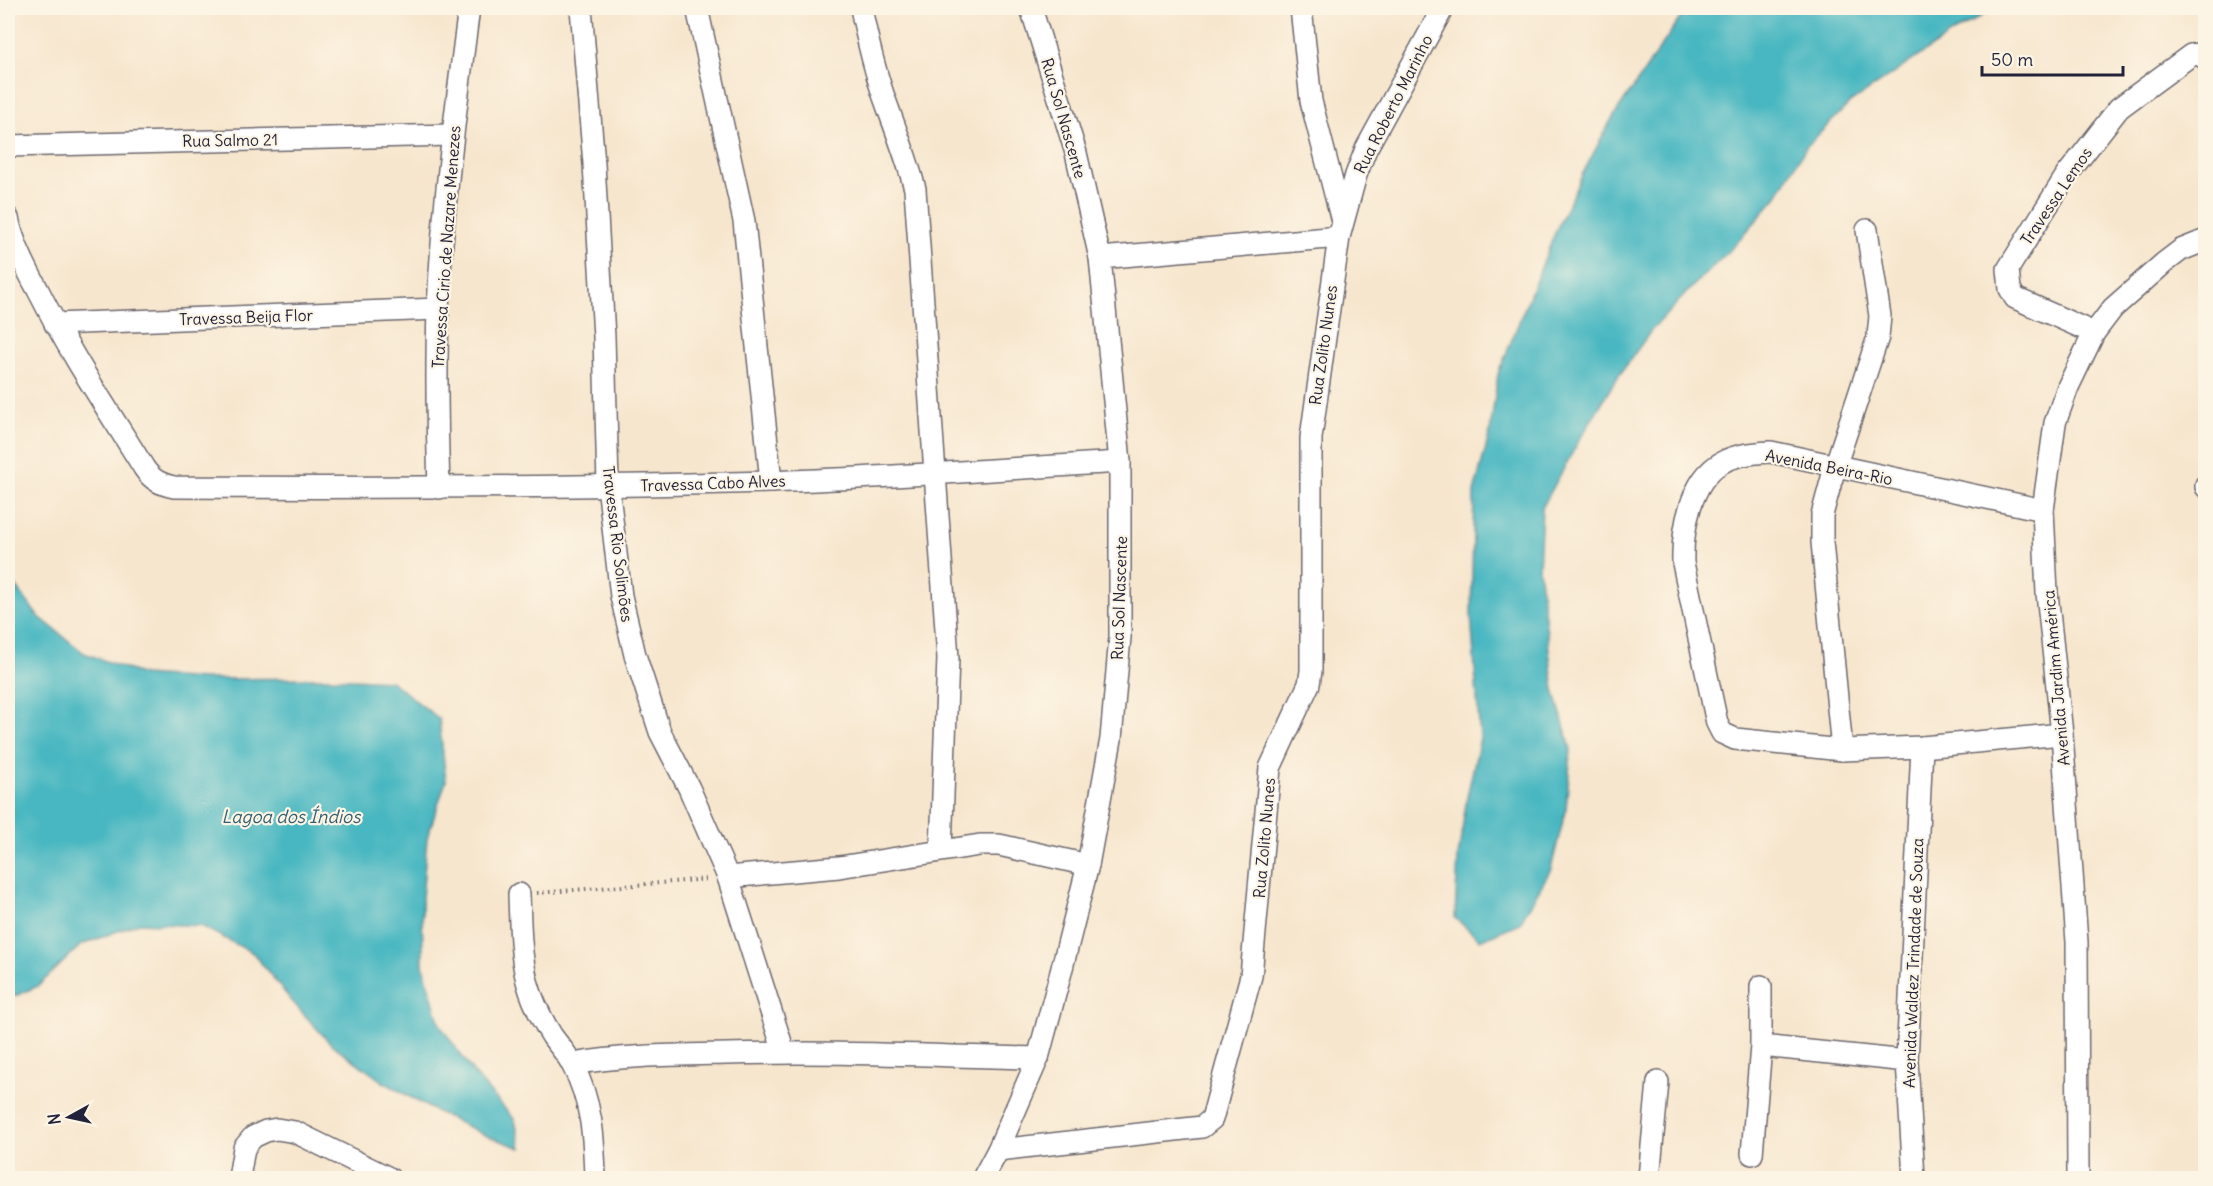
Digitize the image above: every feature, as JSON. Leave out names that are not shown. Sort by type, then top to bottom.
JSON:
[{"type":"street","name":"Travessa Cirio de Nazare Menezes","points":[[439,488],[438,309],[452,135],[469,8]]},
{"type":"street","name":"Travessa Rio Solimões","points":[[581,8],[594,164],[604,337],[608,485],[621,596],[635,655],[660,732],[689,788],[728,877],[784,1052]]},
{"type":"street","points":[[697,8],[744,221],[771,482]]},
{"type":"street","points":[[861,8],[872,57],[909,164],[915,189],[948,658],[941,850]]},
{"type":"street","name":"Rua Sol Nascente","points":[[982,1179],[998,1150],[1038,1058],[1088,865],[1111,738],[1120,637],[1120,462],[1100,258],[1076,153],[1031,8]]},
{"type":"street","points":[[1100,258],[1340,230],[1311,101],[1301,8]]},
{"type":"street","name":"Rua Roberto Marinho","points":[[1340,230],[1366,149],[1443,8]]},
{"type":"street","name":"Travessa Lemos","points":[[2094,333],[2015,298],[2010,289],[2008,269],[2066,176],[2120,108],[2191,55],[2202,57]]},
{"type":"street","name":"Rua Salmo 21","points":[[8,146],[452,135]]},
{"type":"street","points":[[8,218],[10,229],[30,275],[55,324]]},
{"type":"street","name":"Rua Zolito Nunes","points":[[998,1150],[1202,1127],[1212,1119],[1251,976],[1270,768],[1309,684],[1311,671],[1311,438],[1340,230]]},
{"type":"street","points":[[1867,230],[1880,316],[1878,337],[1835,467],[1822,515],[1821,530],[1842,750],[1922,747],[2062,734]]},
{"type":"street","name":"Avenida Jardim América","points":[[2078,1179],[2077,942],[2062,734],[2047,593],[2043,510],[2055,423],[2068,387],[2094,333],[2113,308],[2164,263],[2181,250],[2205,240]]},
{"type":"street","name":"Travessa Beija Flor","points":[[55,324],[438,309]]},
{"type":"street","name":"Travessa Cabo Alves","points":[[55,324],[151,478],[160,484],[174,487],[439,488],[771,482],[1120,462]]},
{"type":"street","name":"Avenida Beira-Rio","points":[[1842,750],[1735,740],[1722,733],[1716,723],[1683,563],[1683,538],[1691,505],[1704,479],[1720,463],[1734,458],[1771,452],[2043,510]]},
{"type":"street","name":"Avenida Waldez Trindade de Souza","points":[[1914,1179],[1908,1061],[1922,747]]},
{"type":"street","points":[[728,877],[839,867],[980,845],[999,845],[1088,865]]},
{"type":"street","points":[[519,894],[521,944],[528,982],[538,1011],[572,1064],[584,1089],[590,1111],[595,1179]]},
{"type":"street","points":[[1752,1154],[1761,1046],[1761,986]]},
{"type":"street","points":[[1761,1046],[1908,1061]]},
{"type":"street","points":[[572,1064],[606,1058],[640,1056],[784,1052],[1038,1058]]},
{"type":"street","points":[[1649,1179],[1658,1082]]},
{"type":"street","points":[[239,1179],[244,1148],[253,1137],[277,1129],[295,1132],[388,1179]]},
{"type":"path","points":[[519,894],[728,877]]},
{"type":"water","points":[[1687,8],[1995,8],[1953,33],[1850,103],[1806,147],[1775,199],[1734,246],[1650,332],[1613,384],[1580,439],[1542,508],[1539,569],[1554,690],[1571,749],[1566,809],[1551,869],[1520,923],[1480,940],[1455,918],[1458,857],[1467,797],[1480,738],[1471,615],[1474,492],[1490,432],[1498,374],[1557,228],[1583,173],[1610,122]]},
{"type":"water","name":"Lagoa dos Índios","points":[[8,575],[37,615],[84,653],[143,675],[203,679],[331,678],[391,681],[439,719],[446,781],[427,838],[422,898],[423,965],[440,1025],[475,1075],[515,1120],[521,1148],[487,1136],[433,1110],[382,1081],[330,1043],[253,953],[201,926],[139,923],[81,945],[38,986],[8,999]]}]
